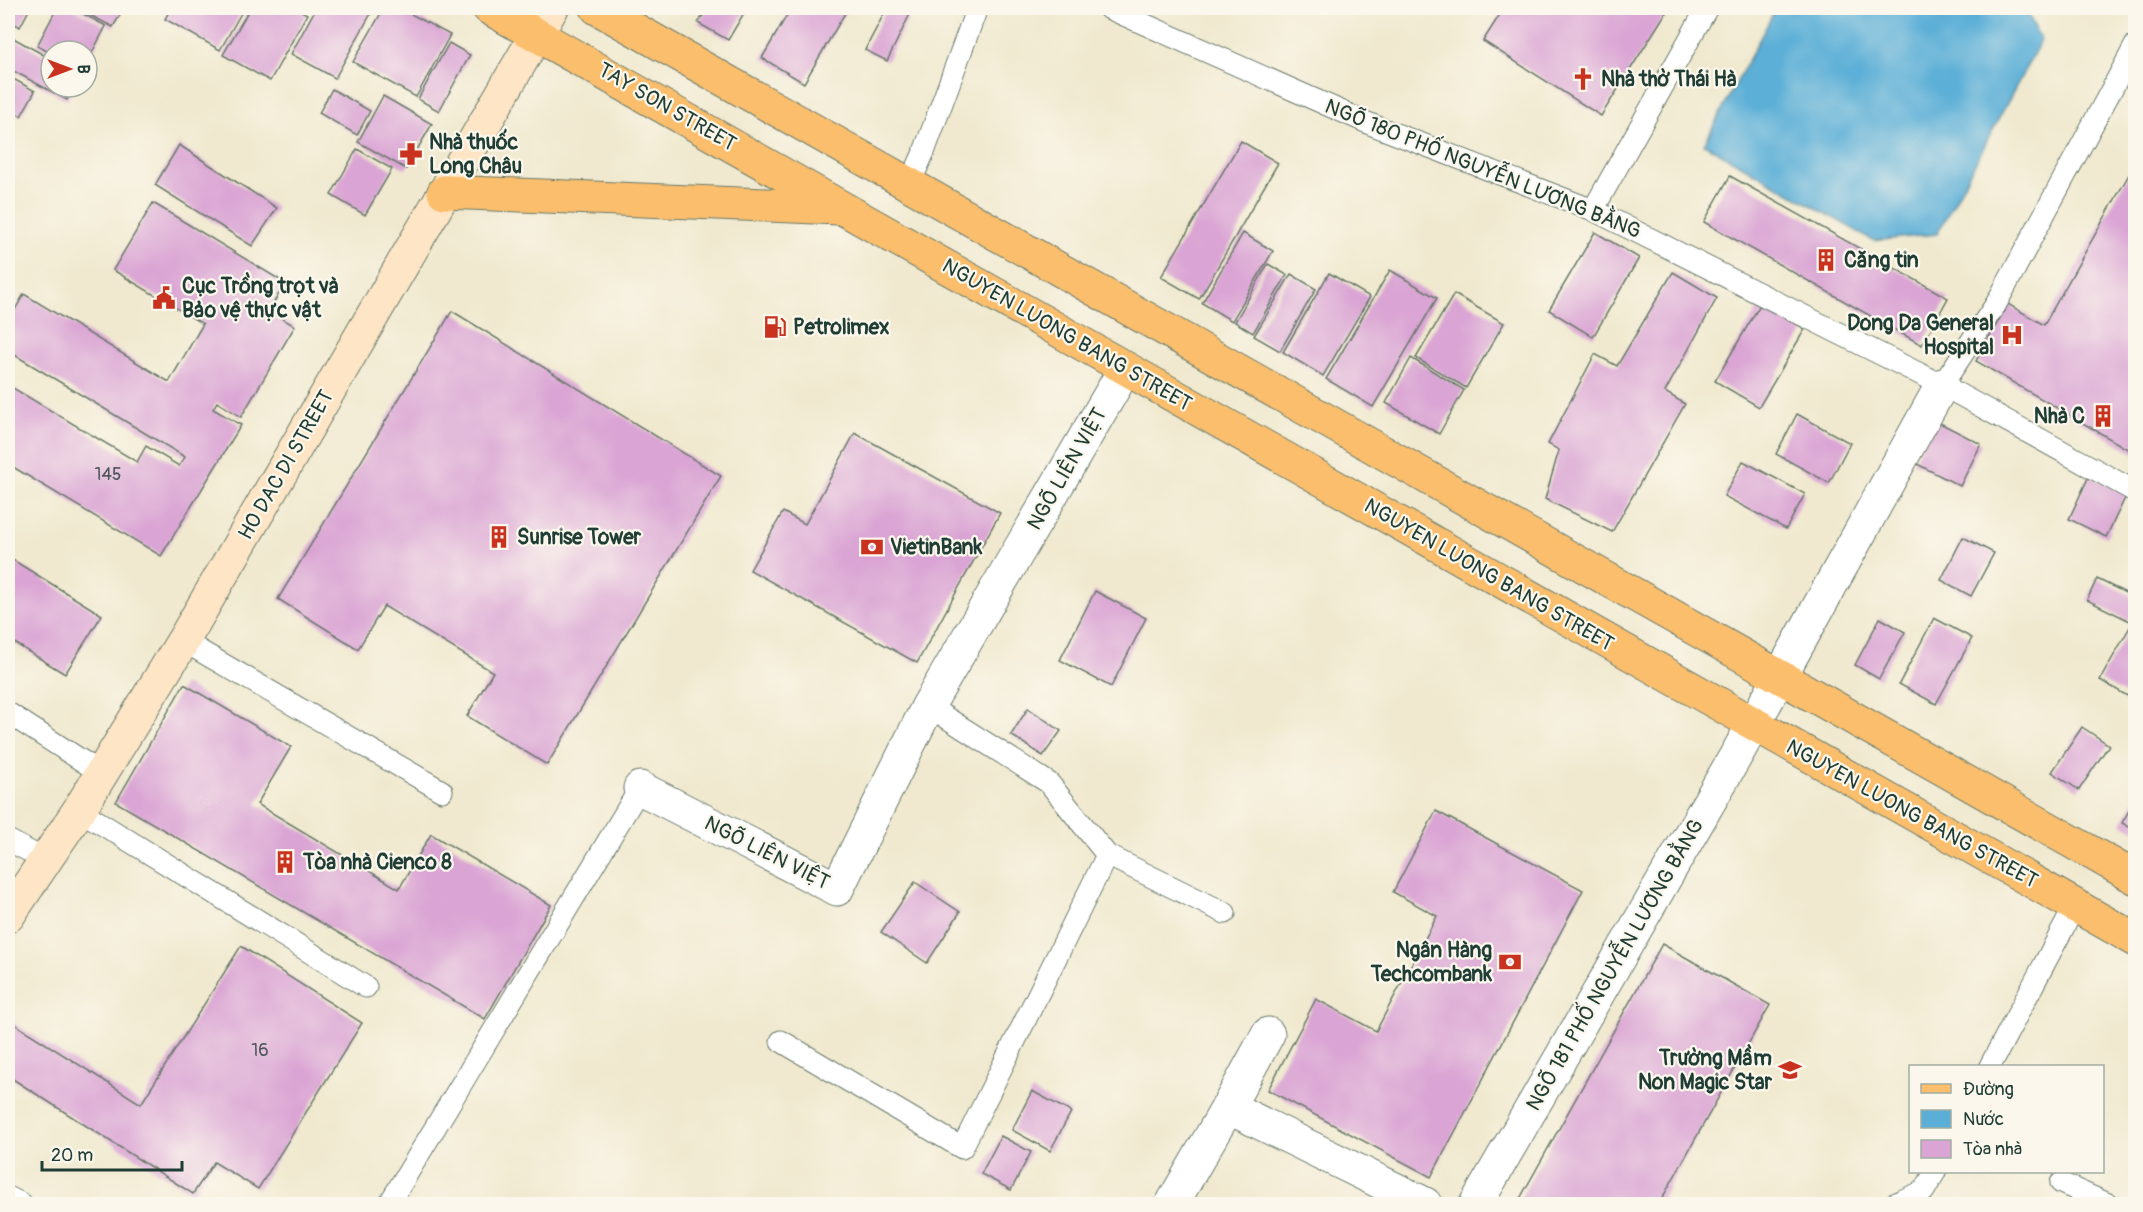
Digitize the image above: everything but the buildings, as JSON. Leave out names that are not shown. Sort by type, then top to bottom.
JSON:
[{"type":"main road","name":"TAY SON STREET","points":[[489,8],[545,21],[844,208]]},
{"type":"main road","points":[[597,8],[2136,878]]},
{"type":"main road","points":[[444,192],[844,208]]},
{"type":"main road","name":"NGUYEN LUONG BANG STREET","points":[[844,208],[2136,940]]},
{"type":"street","name":"HO DAC DI STREET","points":[[8,916],[79,810],[183,641],[545,21]]},
{"type":"street","name":"NGÕ LIÊN VIỆT","points":[[640,788],[837,889],[928,706],[1125,369]]},
{"type":"street","points":[[1779,676],[1942,385]]},
{"type":"street","name":"NGÕ 181 PHỐ NGUYỄN LƯƠNG BẰNG","points":[[1476,1204],[1779,676]]},
{"type":"street","points":[[1172,1204],[1268,1034]]},
{"type":"street","points":[[1228,1107],[1425,1204]]},
{"type":"lane","points":[[910,183],[924,153],[977,8]]},
{"type":"lane","name":"NGÕ 180 PHỐ NGUYỄN LƯƠNG BẰNG","points":[[1108,8],[1370,124],[1593,210],[1942,385],[2136,492]]},
{"type":"lane","points":[[1593,210],[1707,8]]},
{"type":"lane","points":[[1942,385],[1996,304],[2136,44]]},
{"type":"lane","points":[[183,641],[442,791]]},
{"type":"lane","points":[[928,706],[1049,783],[1107,855],[1225,913]]},
{"type":"lane","points":[[8,713],[101,773]]},
{"type":"lane","name":"NGÕ LIÊN VIỆT","points":[[389,1204],[640,788]]},
{"type":"lane","points":[[79,810],[366,987]]},
{"type":"lane","points":[[8,840],[45,860]]},
{"type":"lane","points":[[781,1041],[962,1148],[1107,855]]},
{"type":"lane","points":[[1991,1065],[2075,906]]},
{"type":"lane","points":[[1894,1204],[1922,1198],[1934,1173]]},
{"type":"lane","points":[[2061,1183],[2108,1204]]},
{"type":"lane","points":[[8,1197],[22,1204]]},
{"type":"water","points":[[1776,8],[2025,8],[2041,40],[1937,234],[1874,241],[1704,144]]},
{"type":"place","name":"Nhà thờ Thái Hà","points":[[1583,79]]},
{"type":"place","name":"Nhà thuốc Long Châu","points":[[411,154]]},
{"type":"place","name":"Căng tin","points":[[1826,260]]},
{"type":"place","name":"Cục Trồng trọt và Bảo vệ thực vật","points":[[164,298]]},
{"type":"place","name":"Petrolimex","points":[[775,327]]},
{"type":"place","name":"Dong Da General Hospital","points":[[2012,335]]},
{"type":"place","name":"Nhà C","points":[[2103,416]]},
{"type":"place","name":"Sunrise Tower","points":[[499,537]]},
{"type":"place","name":"VietinBank","points":[[872,547]]},
{"type":"place","name":"Tòa nhà Cienco 8","points":[[285,862]]},
{"type":"place","name":"Ngân Hàng Techcombank","points":[[1510,962]]},
{"type":"place","name":"Trường Mầm Non Magic Star","points":[[1790,1070]]}]
